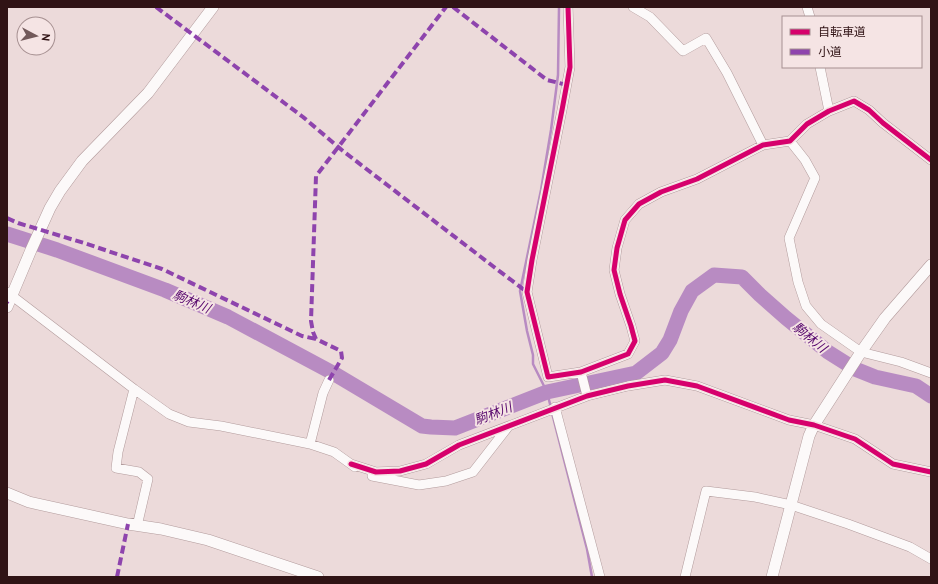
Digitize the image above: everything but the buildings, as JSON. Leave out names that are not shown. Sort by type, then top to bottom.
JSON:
[{"type":"street","points":[[7,307],[9,294],[50,208],[71,175],[87,156],[148,93],[213,7]]},
{"type":"street","points":[[568,7],[570,67],[527,292],[548,377],[581,372],[628,354],[635,341],[632,326],[620,294],[614,270],[617,248],[625,220],[639,204],[661,192],[697,179],[763,146],[790,141],[807,124],[829,110],[854,101],[869,110],[883,123],[931,160]]},
{"type":"street","points":[[633,7],[650,17],[683,51],[706,38],[727,73],[763,146]]},
{"type":"street","points":[[820,68],[829,110]]},
{"type":"street","points":[[790,141],[805,160],[815,178],[789,238],[800,288],[806,306],[821,324],[859,354],[901,362],[931,373]]},
{"type":"street","points":[[772,577],[809,436],[814,425],[859,354],[885,318],[931,265]]},
{"type":"street","points":[[9,294],[169,414],[189,422],[221,426],[310,444],[334,452],[366,474],[419,485],[446,481],[473,472],[509,427]]},
{"type":"street","points":[[581,372],[587,396]]},
{"type":"street","points":[[310,444],[329,380]]},
{"type":"street","points":[[351,464],[376,472],[400,471],[426,464],[459,445],[587,396],[628,386],[665,380],[697,386],[789,420],[814,425],[854,440],[893,464],[931,472]]},
{"type":"street","points":[[128,524],[138,522],[148,479],[139,472],[116,468],[118,452],[134,389]]},
{"type":"street","points":[[556,407],[600,577]]},
{"type":"street","points":[[685,577],[706,491],[755,497],[791,505],[910,547],[931,559]]},
{"type":"street","points":[[7,493],[29,502]]},
{"type":"street","points":[[7,498],[208,540],[318,577]]},
{"type":"waterway","points":[[551,408],[547,392],[533,364],[533,355],[520,291],[541,190],[551,130],[558,75],[559,7]]},
{"type":"waterway","name":"駒林川","points":[[7,234],[57,250],[165,290],[228,317],[333,373],[422,426],[455,428],[547,392],[636,373],[662,353],[670,340],[681,311],[692,291],[714,275],[742,277],[786,318],[828,352],[855,369],[875,377],[916,386],[931,396]]},
{"type":"waterway","points":[[552,413],[587,549],[592,577]]},
{"type":"marked path","points":[[156,7],[303,117],[343,151],[527,292]]},
{"type":"marked path","points":[[329,380],[342,358],[341,351],[316,339],[311,321],[316,176],[446,7]]},
{"type":"marked path","points":[[453,7],[547,80],[567,85]]},
{"type":"marked path","points":[[7,218],[18,223],[162,269],[302,336],[316,339]]},
{"type":"marked path","points":[[117,577],[128,524]]},
{"type":"cycle path","points":[[568,7],[570,67],[527,292],[548,377],[581,372],[628,354],[635,341],[614,270],[617,248],[625,220],[639,204],[661,192],[697,179],[763,145],[790,141],[807,124],[829,111],[854,101],[869,110],[883,123],[931,160]]},
{"type":"cycle path","points":[[351,464],[376,472],[400,471],[426,464],[459,445],[587,396],[628,386],[665,380],[697,386],[789,420],[814,425],[855,439],[893,464],[931,472]]}]
